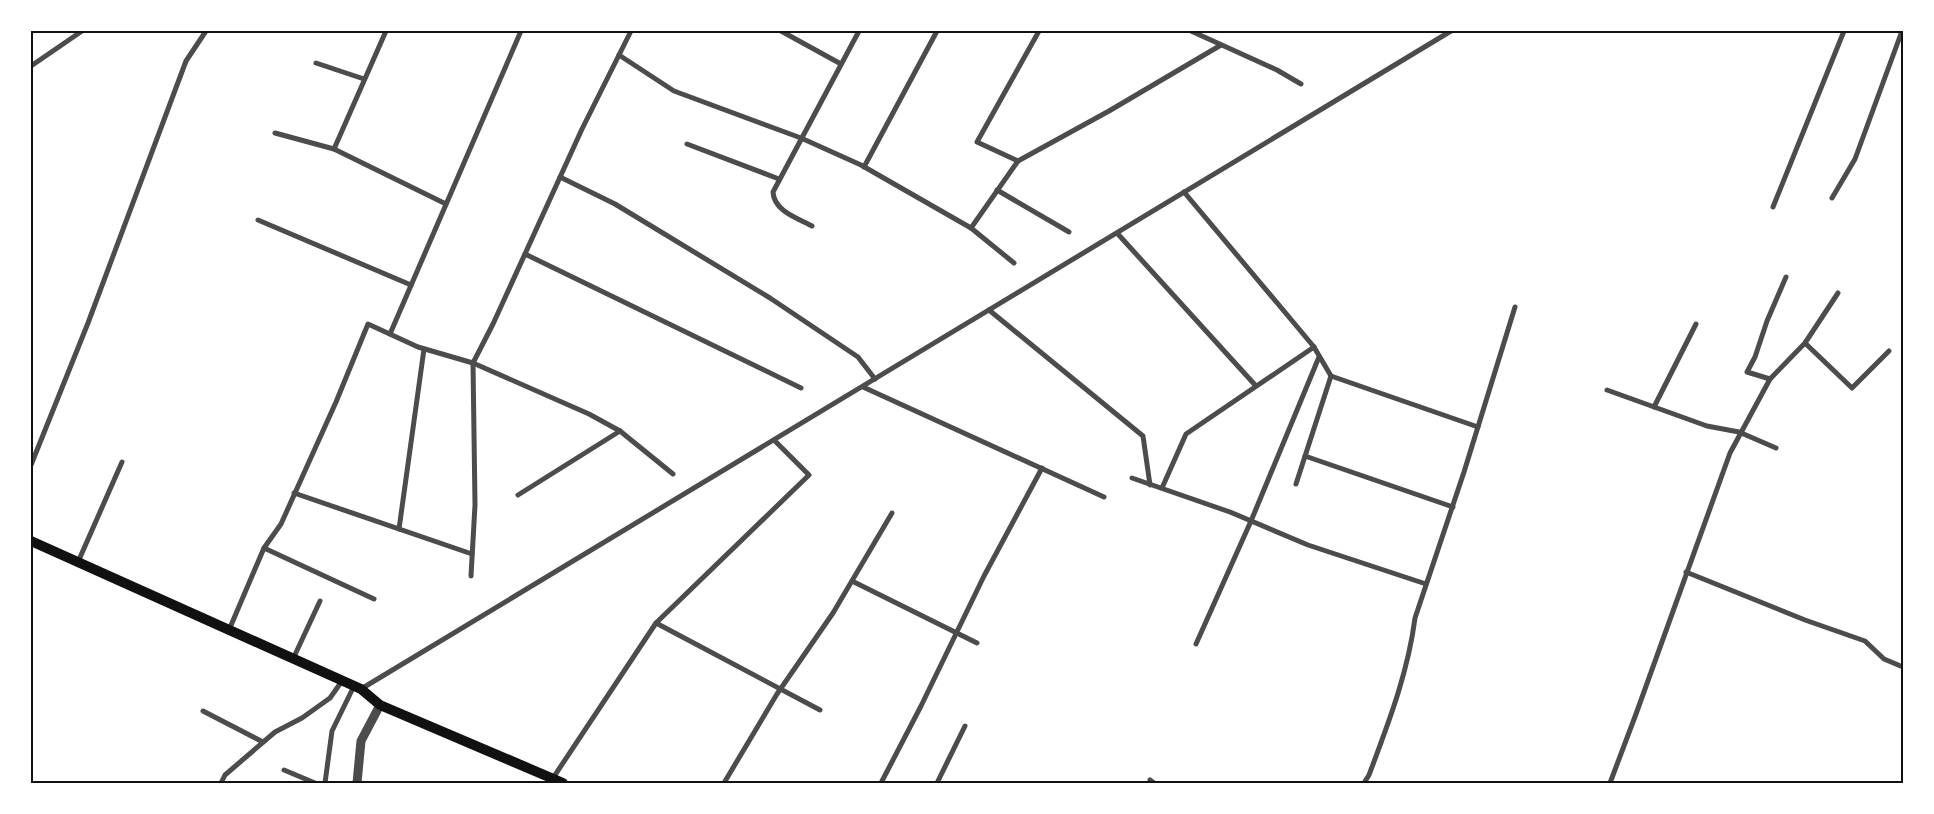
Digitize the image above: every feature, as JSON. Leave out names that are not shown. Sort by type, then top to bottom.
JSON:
[{"type":"main road","points":[[31,541],[357,688],[380,705],[563,783]]},
{"type":"street","points":[[31,66],[82,31]]},
{"type":"street","points":[[31,465],[34,452],[134,203],[186,61],[206,31]]},
{"type":"street","points":[[334,149],[386,31]]},
{"type":"street","points":[[390,334],[520,31]]},
{"type":"street","points":[[471,576],[475,505],[473,363],[631,31]]},
{"type":"street","points":[[781,31],[841,64]]},
{"type":"street","points":[[812,226],[783,211],[774,200],[773,192],[859,31]]},
{"type":"street","points":[[864,167],[937,31]]},
{"type":"street","points":[[1018,161],[977,142],[1039,31]]},
{"type":"street","points":[[1190,31],[1277,70],[1301,84]]},
{"type":"street","points":[[325,783],[332,731],[357,688],[863,387],[1451,31]]},
{"type":"street","points":[[1773,207],[1844,31]]},
{"type":"street","points":[[1832,198],[1855,159],[1902,31]]},
{"type":"street","points":[[971,228],[1018,161],[1109,111],[1221,45]]},
{"type":"street","points":[[619,55],[674,91],[801,138],[864,167],[971,228],[1014,263]]},
{"type":"street","points":[[316,63],[364,79]]},
{"type":"street","points":[[275,133],[334,149],[446,204]]},
{"type":"street","points":[[687,144],[779,179]]},
{"type":"street","points":[[560,177],[615,204],[786,309],[858,357],[875,379]]},
{"type":"street","points":[[997,190],[1069,232]]},
{"type":"street","points":[[1184,192],[1314,347],[1331,376],[1478,427]]},
{"type":"street","points":[[258,220],[411,286]]},
{"type":"street","points":[[1117,233],[1256,386]]},
{"type":"street","points":[[525,254],[801,388]]},
{"type":"street","points":[[1770,379],[1747,372],[1786,277]]},
{"type":"street","points":[[1610,783],[1739,432],[1770,379],[1805,343],[1838,293]]},
{"type":"street","points":[[1364,783],[1369,775],[1398,693],[1412,642],[1415,618],[1453,507],[1515,307]]},
{"type":"street","points":[[989,310],[1143,436],[1150,484]]},
{"type":"street","points":[[229,630],[264,548],[281,524],[368,324],[424,349],[473,363],[589,414],[620,431],[673,474]]},
{"type":"street","points":[[1654,407],[1696,324]]},
{"type":"street","points":[[1805,343],[1852,388],[1890,351]]},
{"type":"street","points":[[1162,488],[1186,434],[1314,347]]},
{"type":"street","points":[[399,529],[424,349]]},
{"type":"street","points":[[1196,644],[1251,521],[1320,357]]},
{"type":"street","points":[[1296,484],[1331,376]]},
{"type":"street","points":[[863,387],[943,425],[1104,496]]},
{"type":"street","points":[[1607,390],[1707,426],[1739,432],[1776,448]]},
{"type":"street","points":[[518,495],[620,431]]},
{"type":"street","points":[[553,778],[656,623],[809,475],[774,440]]},
{"type":"street","points":[[1305,456],[1453,507]]},
{"type":"street","points":[[77,562],[122,462]]},
{"type":"street","points":[[882,783],[984,576],[1042,468]]},
{"type":"street","points":[[1132,478],[1251,521],[1308,545],[1426,584]]},
{"type":"street","points":[[294,493],[472,554]]},
{"type":"street","points":[[724,783],[781,689],[852,581],[892,513]]},
{"type":"street","points":[[264,548],[374,599]]},
{"type":"street","points":[[1686,572],[1865,642],[1884,659],[1903,667]]},
{"type":"street","points":[[852,581],[977,642]]},
{"type":"street","points":[[293,659],[320,602]]},
{"type":"street","points":[[656,623],[820,710]]},
{"type":"street","points":[[221,783],[226,775],[275,732],[302,718],[330,698],[342,681]]},
{"type":"street","points":[[357,783],[361,741],[380,705]]},
{"type":"street","points":[[203,711],[263,742]]},
{"type":"street","points":[[937,783],[965,726]]},
{"type":"street","points":[[284,770],[315,783]]}]
